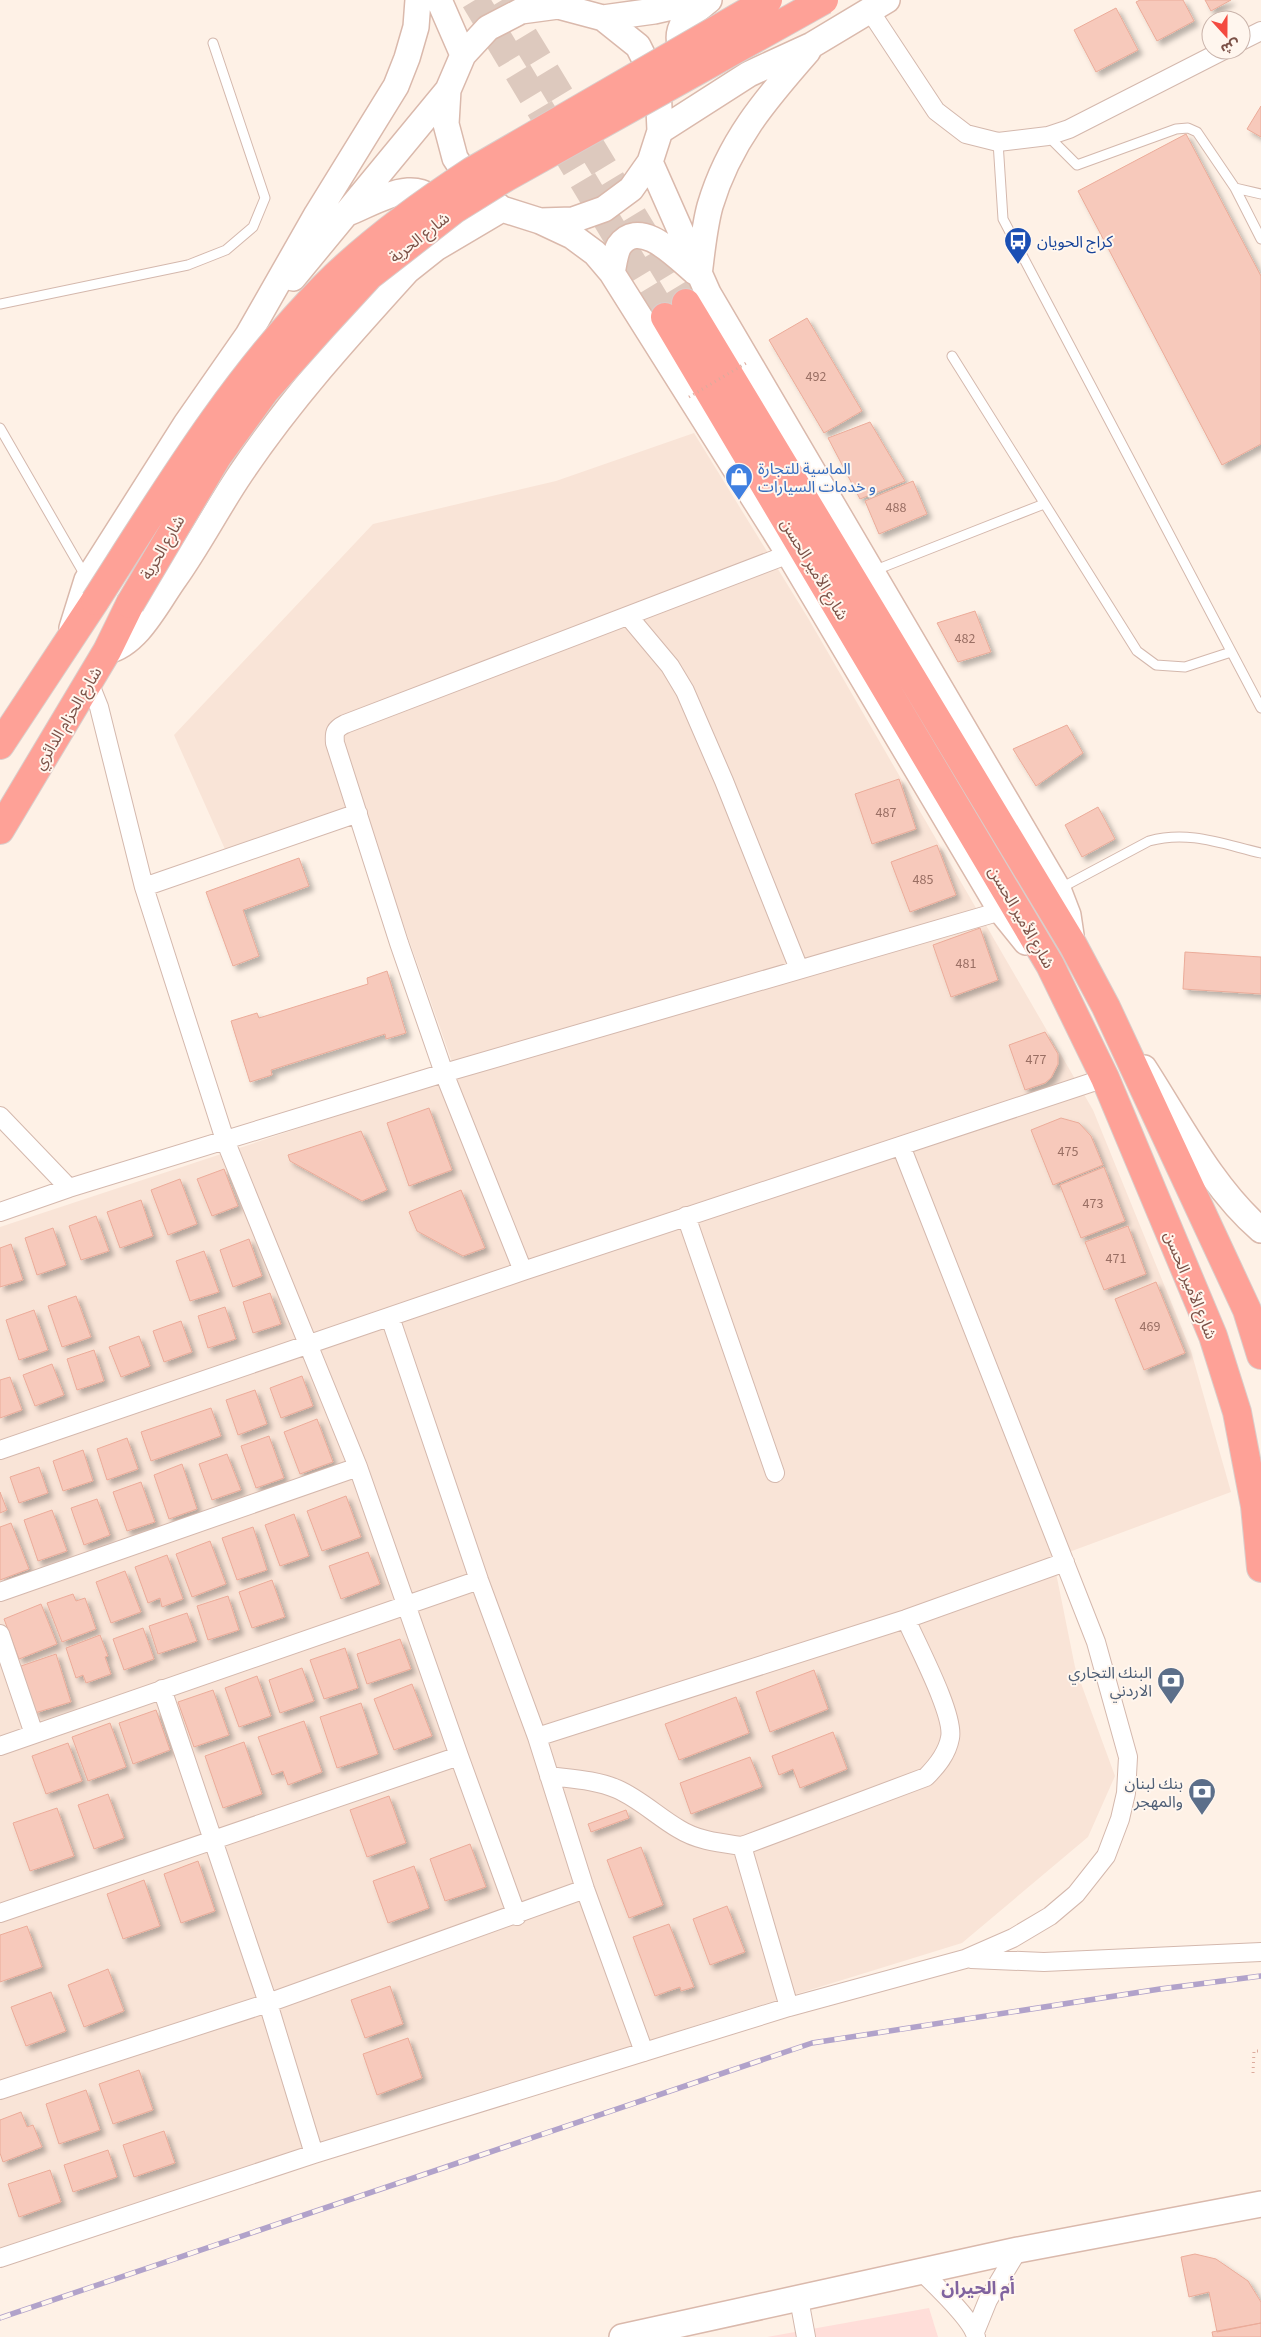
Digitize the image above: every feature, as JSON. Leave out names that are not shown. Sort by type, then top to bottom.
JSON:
[{"type":"highway","name":"شارع الحرية","points":[[91,590],[204,432],[252,369],[284,330],[324,287],[360,253],[444,189],[472,171],[768,0]]},
{"type":"highway","name":"شارع الحرية","points":[[130,604],[217,456],[265,391],[369,276],[455,209],[504,178],[824,0]]},
{"type":"highway","name":"شارع الأمير الحسن","points":[[1261,1355],[1247,1310],[1106,1007],[1073,944],[676,310],[1050,965],[1105,1078],[1213,1336],[1237,1412],[1255,1506],[1261,1568]]},
{"type":"highway","points":[[0,746],[60,657],[91,590]]},
{"type":"highway","name":"شارع الحزام الدائري","points":[[0,830],[107,652],[130,604]]},
{"type":"main road","points":[[248,335],[317,214],[396,86],[416,27],[418,0]]},
{"type":"main road","points":[[439,0],[463,55]]},
{"type":"main road","points":[[604,18],[654,11],[702,0]]},
{"type":"main road","points":[[708,0],[682,24],[678,33],[684,56],[687,61],[702,73],[714,77],[749,74]]},
{"type":"main road","points":[[91,590],[186,424],[248,335],[448,90],[463,55],[488,28],[521,11],[555,3],[604,18],[638,46],[658,86],[660,131],[650,162],[631,189],[604,209],[573,220],[540,221]]},
{"type":"main road","points":[[660,131],[749,74],[812,46],[879,5]]},
{"type":"main road","points":[[699,275],[710,208],[721,175],[739,138],[761,104],[812,46]]},
{"type":"main road","points":[[448,90],[446,124],[455,158],[474,187],[502,209],[540,221],[572,236],[595,252],[612,273],[789,554],[1000,911],[1050,965]]},
{"type":"main road","points":[[650,162],[699,275],[748,362],[1058,889],[1068,915],[1073,944]]},
{"type":"main road","points":[[347,213],[411,189],[424,191],[438,203],[443,216],[443,225],[436,248]]},
{"type":"main road","points":[[107,652],[120,648],[140,627],[193,553],[241,473],[317,371],[407,271],[436,248],[502,209]]},
{"type":"main road","points":[[612,273],[619,246],[630,237],[640,235],[655,240],[699,275]]},
{"type":"main road","points":[[1106,1007],[1210,1170],[1235,1205],[1261,1230]]},
{"type":"main road","points":[[622,2337],[1018,2250],[1261,2204]]},
{"type":"street","points":[[879,5],[936,111],[966,134],[998,142],[1048,136],[1069,129],[1204,60]]},
{"type":"street","points":[[523,1270],[444,1073],[399,943],[335,743],[334,733],[337,728],[789,554]]},
{"type":"street","points":[[629,617],[670,666],[685,691],[724,781],[799,969]]},
{"type":"street","points":[[89,682],[99,707],[144,887],[225,1140],[310,1344],[358,1467],[407,1604],[458,1756],[517,1916]]},
{"type":"street","points":[[144,887],[358,813]]},
{"type":"street","points":[[0,1212],[69,1188],[444,1073],[1000,911]]},
{"type":"street","points":[[0,1450],[523,1270],[1105,1078]]},
{"type":"street","points":[[0,1116],[69,1188]]},
{"type":"street","points":[[0,2258],[314,2154],[789,2007],[965,1959],[1013,1938],[1050,1916],[1076,1894],[1106,1856],[1120,1819],[1126,1793],[1128,1756],[1096,1642],[901,1146]]},
{"type":"street","points":[[686,1216],[776,1473]]},
{"type":"street","points":[[390,1317],[479,1580],[537,1737],[585,1889],[644,2052]]},
{"type":"street","points":[[0,1592],[358,1467]]},
{"type":"street","points":[[537,1737],[906,1619],[1065,1562]]},
{"type":"street","points":[[0,1746],[479,1580]]},
{"type":"street","points":[[549,1776],[601,1784],[617,1789],[635,1798],[680,1830],[711,1842],[742,1846],[926,1777],[938,1765],[950,1737],[949,1718],[906,1619]]},
{"type":"street","points":[[0,1634],[34,1734]]},
{"type":"street","points":[[162,1689],[268,2004],[314,2154]]},
{"type":"street","points":[[0,1912],[458,1756]]},
{"type":"street","points":[[742,1846],[789,2007]]},
{"type":"street","points":[[0,2090],[268,2004],[517,1916],[585,1889]]},
{"type":"street","points":[[965,1959],[1044,1962],[1261,1952]]},
{"type":"street","points":[[976,2335],[988,2300],[1018,2250]]},
{"type":"street","points":[[922,2272],[960,2312],[976,2335]]},
{"type":"street","points":[[799,2299],[806,2337]]},
{"type":"lane","points":[[0,304],[188,265],[226,250],[252,227],[265,198],[213,43]]},
{"type":"lane","points":[[1048,136],[1077,165],[1176,129],[1188,128],[1197,132],[1236,188],[1261,238]]},
{"type":"lane","points":[[998,142],[1003,219],[1261,708]]},
{"type":"lane","points":[[1236,188],[1261,194]]},
{"type":"lane","points":[[952,356],[1137,650],[1156,665],[1185,667],[1231,652]]},
{"type":"lane","points":[[0,428],[91,590]]},
{"type":"lane","points":[[872,571],[1044,504]]},
{"type":"lane","points":[[1058,889],[1149,841],[1162,838],[1190,836],[1261,854]]},
{"type":"path","points":[[689,396],[748,362]]},
{"type":"path","points":[[1253,2073],[1254,2051],[1261,2051]]},
{"type":"shaded area","points":[[694,433],[808,618],[1093,1110],[1191,1351],[1231,1492],[1053,1558],[1075,1667],[1115,1776],[1088,1837],[962,1943],[703,2023],[0,2263],[0,1227],[457,1076],[361,804],[228,856],[174,735],[373,524],[556,481]]},
{"type":"shaded area","points":[[929,2308],[938,2337],[767,2337]]},
{"type":"building","points":[[1140,0],[1183,0],[1194,21],[1157,41],[1136,2]]},
{"type":"building","points":[[1205,0],[1231,0],[1213,10],[1210,10]]},
{"type":"building","points":[[1116,8],[1138,50],[1096,72],[1074,30]]},
{"type":"building","points":[[1261,106],[1261,137],[1247,129]]},
{"type":"building","points":[[1186,134],[1261,276],[1261,444],[1222,465],[1078,191]]},
{"type":"building","points":[[807,318],[862,411],[824,433],[769,340]]},
{"type":"building","points":[[870,422],[905,481],[860,499],[828,438]]},
{"type":"building","points":[[913,481],[927,514],[879,534],[865,501]]},
{"type":"building","points":[[975,611],[991,652],[958,662],[937,623]]},
{"type":"building","points":[[1067,725],[1083,753],[1036,786],[1013,749]]},
{"type":"building","points":[[899,779],[916,829],[872,844],[855,794]]},
{"type":"building","points":[[1098,807],[1115,839],[1082,857],[1065,825]]},
{"type":"building","points":[[937,845],[956,895],[910,912],[891,862]]},
{"type":"building","points":[[299,858],[309,886],[243,910],[259,956],[233,966],[206,892]]},
{"type":"building","points":[[980,928],[998,980],[951,997],[933,945]]},
{"type":"building","points":[[1185,952],[1261,957],[1261,994],[1183,989]]},
{"type":"building","points":[[387,971],[406,1033],[386,1039],[385,1034],[271,1070],[272,1075],[250,1082],[231,1021],[257,1013],[259,1018],[368,984],[367,978]]},
{"type":"building","points":[[1045,1032],[1058,1054],[1058,1064],[1051,1078],[1045,1083],[1025,1090],[1009,1045]]},
{"type":"building","points":[[429,1108],[452,1170],[409,1186],[387,1123]]},
{"type":"building","points":[[1061,1118],[1079,1123],[1091,1136],[1103,1165],[1053,1185],[1031,1130]]},
{"type":"building","points":[[361,1131],[387,1190],[362,1201],[290,1161],[288,1155]]},
{"type":"building","points":[[1104,1167],[1125,1221],[1081,1238],[1060,1185]]},
{"type":"building","points":[[224,1169],[238,1206],[212,1216],[197,1179]]},
{"type":"building","points":[[180,1179],[197,1224],[168,1235],[151,1190]]},
{"type":"building","points":[[461,1190],[485,1248],[463,1256],[417,1231],[409,1212]]},
{"type":"building","points":[[141,1200],[153,1236],[120,1248],[107,1212]]},
{"type":"building","points":[[96,1216],[109,1251],[81,1260],[69,1226]]},
{"type":"building","points":[[1128,1226],[1146,1274],[1104,1290],[1085,1242]]},
{"type":"building","points":[[53,1228],[66,1265],[37,1275],[25,1238]]},
{"type":"building","points":[[249,1239],[262,1276],[233,1287],[220,1250]]},
{"type":"building","points":[[11,1244],[23,1280],[0,1287],[0,1248]]},
{"type":"building","points":[[204,1251],[219,1292],[190,1301],[176,1261]]},
{"type":"building","points":[[1156,1282],[1185,1353],[1144,1370],[1115,1299]]},
{"type":"building","points":[[270,1293],[281,1324],[253,1333],[243,1302]]},
{"type":"building","points":[[76,1296],[91,1337],[62,1347],[48,1306]]},
{"type":"building","points":[[225,1307],[236,1339],[208,1348],[198,1316]]},
{"type":"building","points":[[34,1310],[48,1350],[19,1360],[6,1320]]},
{"type":"building","points":[[181,1321],[192,1352],[164,1362],[153,1331]]},
{"type":"building","points":[[139,1336],[150,1366],[121,1377],[109,1347]]},
{"type":"building","points":[[94,1350],[104,1381],[77,1390],[67,1359]]},
{"type":"building","points":[[52,1364],[64,1395],[35,1406],[23,1375]]},
{"type":"building","points":[[302,1376],[313,1406],[281,1418],[270,1388]]},
{"type":"building","points":[[10,1377],[22,1410],[0,1418],[0,1380]]},
{"type":"building","points":[[255,1390],[267,1424],[238,1435],[226,1400]]},
{"type":"building","points":[[211,1408],[221,1436],[151,1461],[141,1432]]},
{"type":"building","points":[[317,1419],[333,1462],[300,1474],[284,1432]]},
{"type":"building","points":[[269,1436],[284,1478],[256,1488],[241,1446]]},
{"type":"building","points":[[127,1438],[138,1469],[107,1480],[97,1449]]},
{"type":"building","points":[[83,1450],[93,1481],[63,1491],[53,1461]]},
{"type":"building","points":[[227,1454],[241,1490],[212,1500],[199,1464]]},
{"type":"building","points":[[182,1464],[197,1509],[169,1519],[154,1475]]},
{"type":"building","points":[[39,1467],[48,1493],[19,1503],[10,1477]]},
{"type":"building","points":[[141,1482],[155,1522],[127,1531],[113,1492]]},
{"type":"building","points":[[0,1492],[7,1510],[0,1513]]},
{"type":"building","points":[[346,1496],[361,1537],[322,1551],[307,1511]]},
{"type":"building","points":[[97,1499],[110,1535],[84,1545],[71,1508]]},
{"type":"building","points":[[52,1510],[67,1551],[38,1561],[24,1520]]},
{"type":"building","points":[[294,1514],[309,1556],[280,1566],[265,1525]]},
{"type":"building","points":[[11,1523],[29,1569],[0,1580],[0,1527]]},
{"type":"building","points":[[253,1527],[267,1570],[237,1580],[222,1538]]},
{"type":"building","points":[[210,1541],[226,1584],[192,1597],[176,1554]]},
{"type":"building","points":[[368,1552],[380,1584],[341,1599],[329,1566]]},
{"type":"building","points":[[167,1555],[183,1599],[162,1607],[160,1598],[148,1603],[135,1567]]},
{"type":"building","points":[[125,1571],[141,1612],[111,1623],[96,1582]]},
{"type":"building","points":[[272,1580],[285,1617],[252,1628],[239,1592]]},
{"type":"building","points":[[73,1594],[76,1601],[85,1598],[96,1629],[62,1642],[47,1603]]},
{"type":"building","points":[[228,1596],[239,1630],[208,1640],[197,1606]]},
{"type":"building","points":[[41,1604],[57,1644],[19,1659],[4,1619]]},
{"type":"building","points":[[187,1613],[197,1641],[158,1654],[149,1626]]},
{"type":"building","points":[[143,1628],[154,1659],[124,1670],[113,1639]]},
{"type":"building","points":[[100,1635],[108,1656],[105,1657],[111,1674],[86,1683],[83,1675],[76,1678],[66,1648]]},
{"type":"building","points":[[400,1639],[411,1669],[367,1684],[357,1654]]},
{"type":"building","points":[[345,1648],[358,1688],[324,1699],[310,1660]]},
{"type":"building","points":[[56,1654],[71,1702],[35,1713],[21,1666]]},
{"type":"building","points":[[302,1668],[314,1701],[280,1713],[269,1680]]},
{"type":"building","points":[[814,1670],[828,1709],[770,1732],[756,1692]]},
{"type":"building","points":[[257,1676],[271,1716],[239,1727],[225,1688]]},
{"type":"building","points":[[412,1684],[432,1736],[394,1750],[374,1699]]},
{"type":"building","points":[[213,1690],[229,1735],[194,1747],[178,1702]]},
{"type":"building","points":[[736,1697],[749,1733],[679,1760],[665,1724]]},
{"type":"building","points":[[361,1703],[378,1754],[337,1768],[320,1717]]},
{"type":"building","points":[[156,1710],[170,1750],[133,1764],[119,1723]]},
{"type":"building","points":[[304,1721],[322,1772],[288,1785],[283,1771],[272,1775],[258,1737]]},
{"type":"building","points":[[110,1723],[126,1767],[88,1781],[72,1737]]},
{"type":"building","points":[[833,1732],[847,1769],[800,1788],[793,1769],[779,1775],[772,1756]]},
{"type":"building","points":[[244,1742],[262,1794],[223,1808],[205,1756]]},
{"type":"building","points":[[68,1743],[82,1781],[46,1794],[32,1756]]},
{"type":"building","points":[[750,1757],[762,1787],[691,1814],[680,1783]]},
{"type":"building","points":[[108,1794],[124,1838],[94,1849],[78,1805]]},
{"type":"building","points":[[389,1796],[406,1843],[367,1857],[350,1810]]},
{"type":"building","points":[[57,1808],[74,1856],[30,1871],[13,1823]]},
{"type":"building","points":[[626,1810],[629,1818],[591,1832],[588,1824]]},
{"type":"building","points":[[470,1844],[486,1887],[445,1901],[430,1859]]},
{"type":"building","points":[[641,1847],[663,1905],[629,1918],[607,1860]]},
{"type":"building","points":[[198,1861],[215,1911],[181,1923],[164,1874]]},
{"type":"building","points":[[414,1866],[429,1908],[388,1923],[373,1881]]},
{"type":"building","points":[[144,1880],[160,1926],[123,1939],[107,1894]]},
{"type":"building","points":[[727,1906],[745,1952],[710,1965],[693,1919]]},
{"type":"building","points":[[669,1924],[694,1987],[681,1991],[680,1987],[655,1996],[633,1937]]},
{"type":"building","points":[[27,1926],[42,1967],[0,1982],[0,1935]]},
{"type":"building","points":[[108,1969],[124,2011],[84,2027],[68,1985]]},
{"type":"building","points":[[390,1986],[403,2024],[365,2038],[351,2000]]},
{"type":"building","points":[[51,1992],[66,2031],[26,2046],[11,2007]]},
{"type":"building","points":[[408,2038],[422,2078],[377,2095],[363,2054]]},
{"type":"building","points":[[139,2070],[153,2110],[113,2124],[99,2084]]},
{"type":"building","points":[[86,2090],[100,2130],[59,2144],[46,2104]]},
{"type":"building","points":[[21,2112],[27,2127],[33,2125],[42,2147],[3,2162],[0,2153],[0,2120]]},
{"type":"building","points":[[164,2131],[175,2163],[134,2177],[123,2145]]},
{"type":"building","points":[[108,2150],[117,2177],[73,2192],[64,2165]]},
{"type":"building","points":[[50,2170],[61,2202],[19,2217],[8,2184]]},
{"type":"building","points":[[1195,2254],[1216,2259],[1248,2281],[1261,2302],[1261,2323],[1217,2332],[1209,2292],[1189,2297],[1181,2257]]},
{"type":"building","points":[[1261,2323],[1261,2337],[1213,2337],[1212,2332]]},
{"type":"tunnel","points":[[475,0],[665,317]]},
{"type":"tunnel","points":[[502,0],[686,303]]},
{"type":"railway","points":[[0,2318],[812,2043],[1160,1989],[1261,1976]]},
{"type":"place","name":"كراج الحويان","points":[[1018,265]]},
{"type":"place","name":"الماسية للتجارة و خدمات السيارات","points":[[739,501]]},
{"type":"place","name":"البنك التجاري الاردني","points":[[1171,1705]]},
{"type":"place","name":"بنك لبنان والمهجر","points":[[1202,1816]]},
{"type":"district","name":"أم الحيران","points":[[978,2288]]}]
